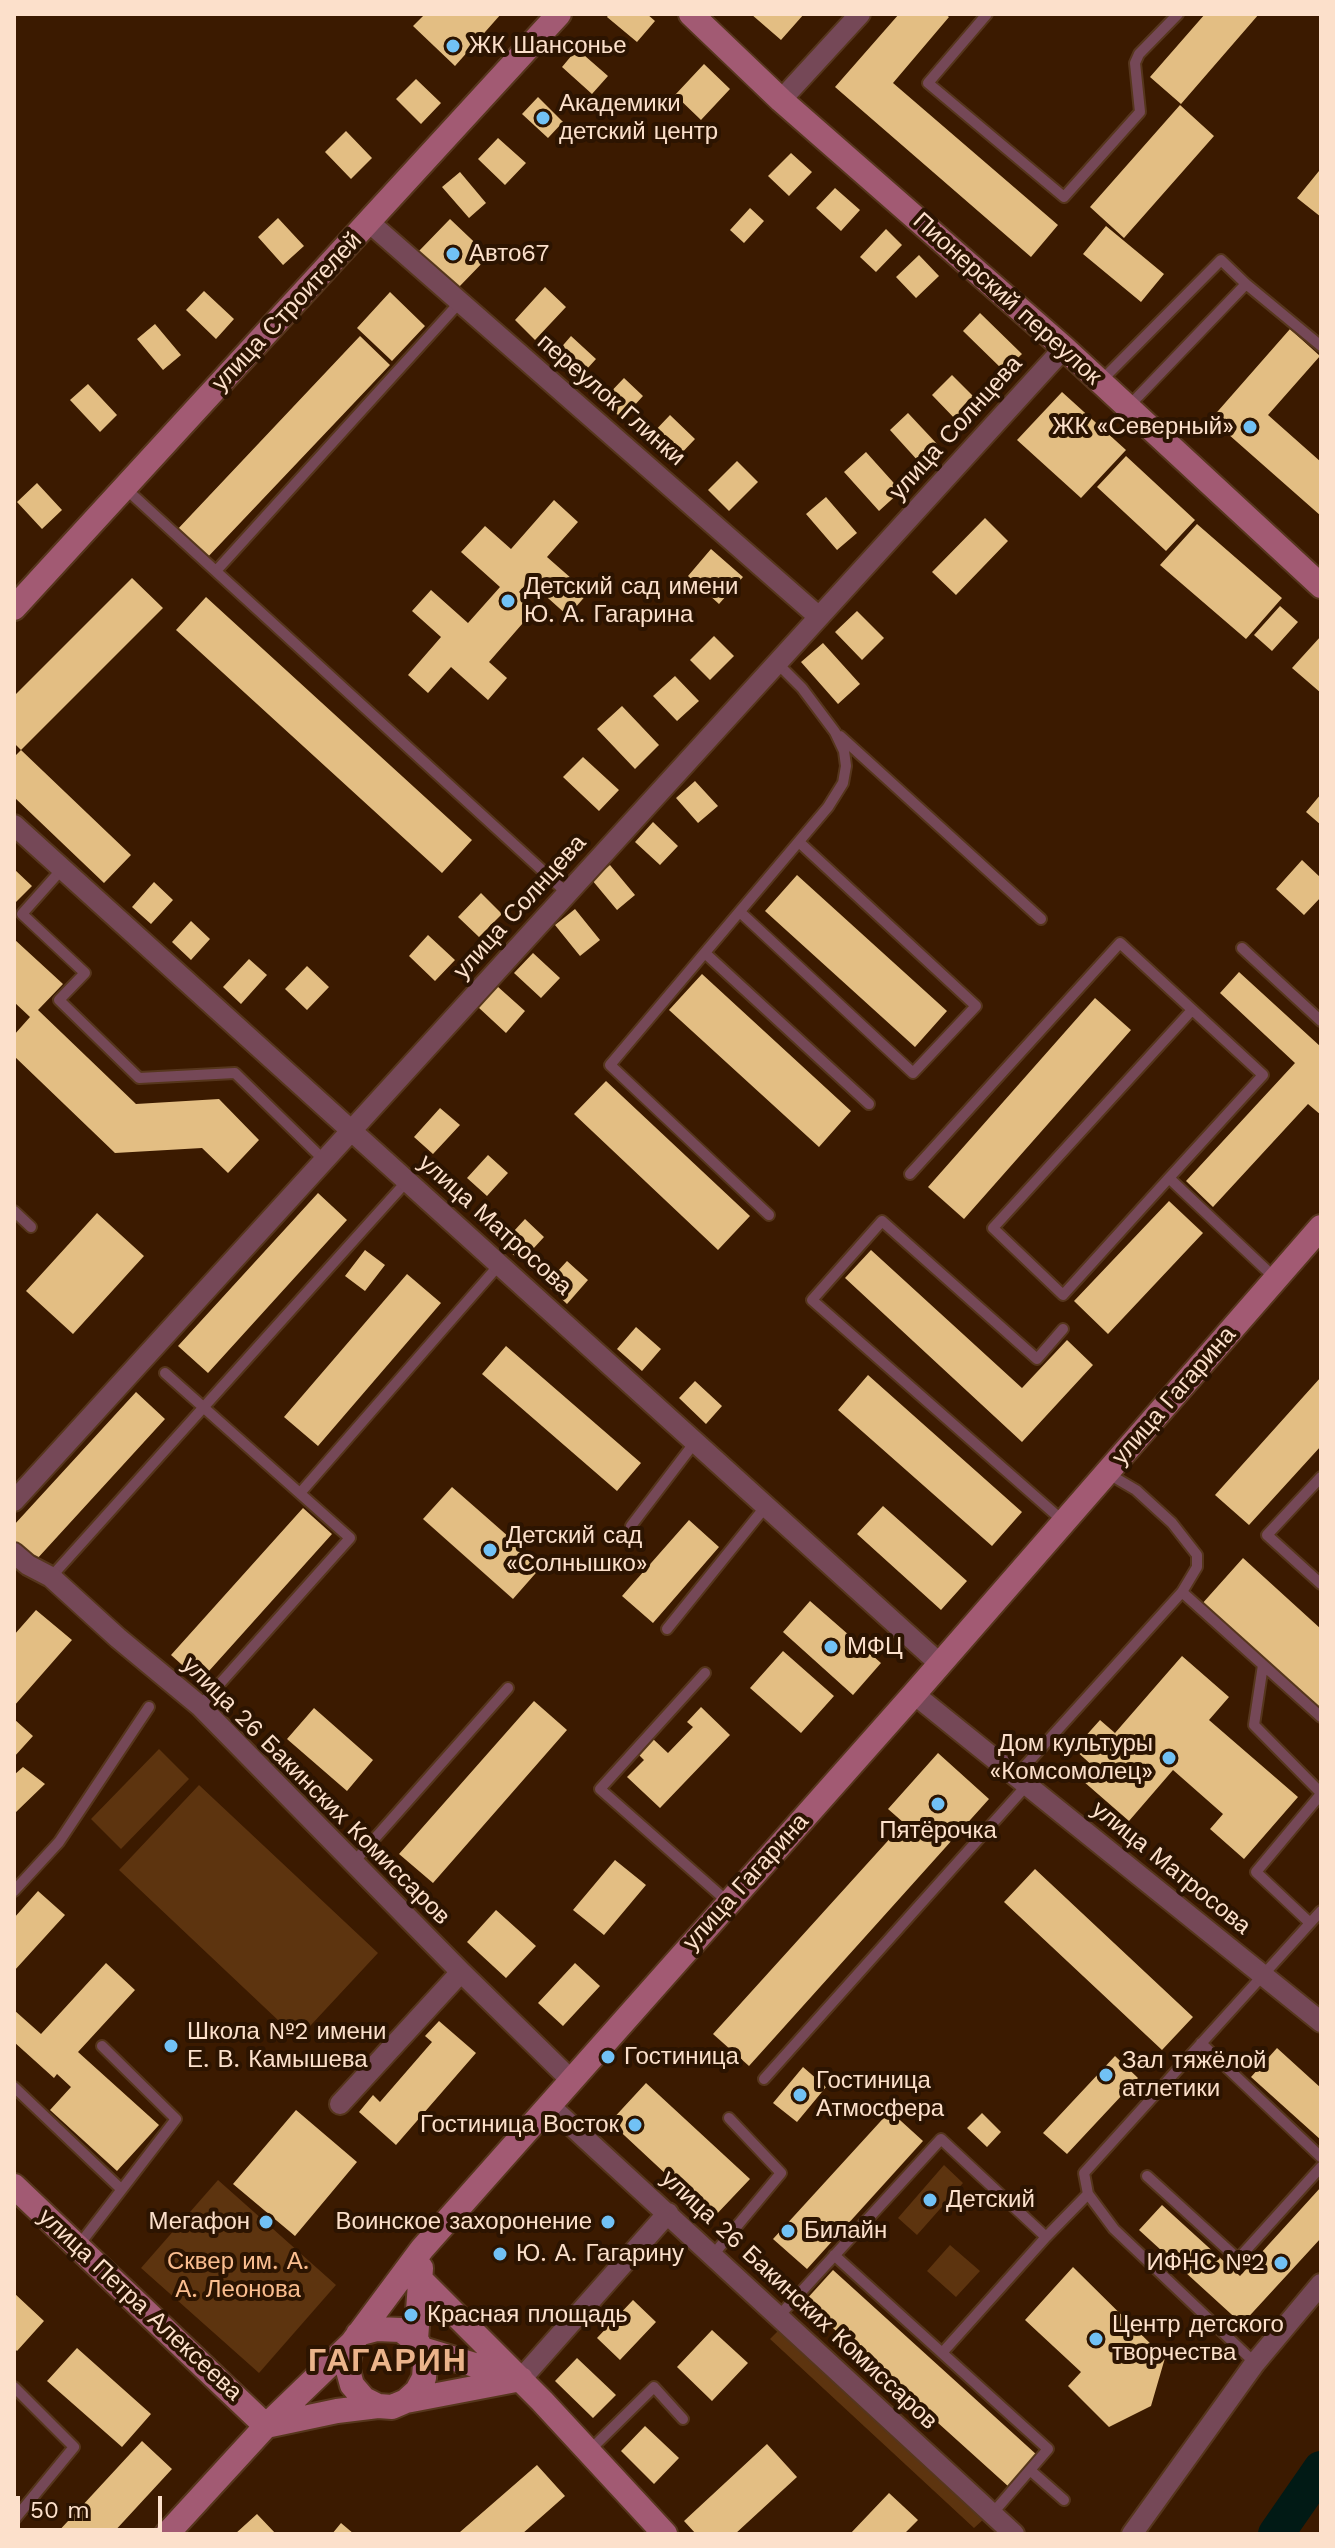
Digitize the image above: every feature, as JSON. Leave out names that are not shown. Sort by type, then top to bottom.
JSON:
[{"type":"main road","name":"улица Строителей","points":[[14,608],[559,14]]},
{"type":"main road","name":"Пионерский переулок","points":[[691,14],[781,100],[1064,348],[1321,586]]},
{"type":"main road","name":"улица Гагарина","points":[[167,2534],[266,2426],[355,2338],[422,2249],[1065,1523],[1321,1227]]},
{"type":"main road","name":"улица Петра Алексеева","points":[[14,2186],[266,2426]]},
{"type":"main road","points":[[406,2401],[417,2391],[424,2378],[425,2364],[419,2345],[422,2249]]},
{"type":"main road","points":[[420,2279],[521,2379],[665,2534]]},
{"type":"main road","points":[[378,2406],[364,2399],[352,2385],[347,2367],[355,2338],[389,2328],[401,2330],[419,2345],[521,2379]]},
{"type":"main road","points":[[266,2426],[337,2411],[392,2407],[406,2401],[521,2379]]},
{"type":"street","points":[[781,100],[860,14]]},
{"type":"street","name":"переулок Глинки","points":[[370,223],[819,617]]},
{"type":"street","name":"улица Солнцева","points":[[14,1501],[1064,348]]},
{"type":"street","name":"улица Матросова","points":[[14,825],[940,1664]]},
{"type":"street","name":"улица 26 Бакинских Комиссаров","points":[[14,1553],[28,1565],[51,1577],[200,1706],[571,2080]]},
{"type":"street","name":"улица Матросова","points":[[914,1694],[1321,2022]]},
{"type":"street","points":[[340,2104],[461,1972]]},
{"type":"street","name":"улица 26 Бакинских Комиссаров","points":[[549,2105],[1014,2534]]},
{"type":"street","points":[[521,2379],[668,2213]]},
{"type":"street","points":[[1132,2534],[1255,2363],[1321,2284]]},
{"type":"lane","points":[[987,14],[928,83],[1064,197],[1140,112],[1135,63],[1139,54],[1178,14]]},
{"type":"lane","points":[[1100,382],[1221,260],[1321,346]]},
{"type":"lane","points":[[1128,408],[1246,284]]},
{"type":"lane","points":[[216,571],[460,302]]},
{"type":"lane","points":[[125,488],[567,893]]},
{"type":"lane","points":[[777,663],[802,688],[835,732],[1041,919]]},
{"type":"lane","points":[[769,1215],[610,1065],[828,807],[843,783],[846,766],[844,751],[835,732]]},
{"type":"lane","points":[[740,912],[913,1073],[976,1006],[799,842]]},
{"type":"lane","points":[[62,869],[22,914],[85,973],[59,1000],[139,1078],[235,1073],[324,1160]]},
{"type":"lane","points":[[910,1174],[1120,943],[1263,1075],[1063,1295],[993,1228],[1192,1010]]},
{"type":"lane","points":[[1242,948],[1321,1021]]},
{"type":"lane","points":[[706,954],[869,1104]]},
{"type":"lane","points":[[1169,1178],[1276,1279]]},
{"type":"lane","points":[[51,1577],[407,1181]]},
{"type":"lane","points":[[14,1211],[31,1227]]},
{"type":"lane","points":[[1063,1329],[1037,1359],[882,1221],[812,1300],[1065,1523]]},
{"type":"lane","points":[[301,1492],[499,1265]]},
{"type":"lane","points":[[165,1373],[350,1538],[200,1706]]},
{"type":"lane","points":[[631,1526],[695,1442]]},
{"type":"lane","points":[[764,2079],[1182,1592],[1197,1567],[1197,1555],[1180,1532],[1136,1490],[1107,1473]]},
{"type":"lane","points":[[1321,1477],[1267,1535],[1321,1584]]},
{"type":"lane","points":[[667,1629],[766,1506]]},
{"type":"lane","points":[[1182,1592],[1321,1717]]},
{"type":"lane","points":[[1263,1665],[1254,1725],[1321,1793],[1256,1872],[1310,1923]]},
{"type":"lane","points":[[705,1673],[600,1789],[728,1902]]},
{"type":"lane","points":[[353,1863],[508,1688]]},
{"type":"lane","points":[[14,1891],[59,1842],[149,1707]]},
{"type":"lane","points":[[1255,2363],[1114,2229],[1088,2194],[1084,2173],[1321,1911]]},
{"type":"lane","points":[[1201,2043],[1321,2157]]},
{"type":"lane","points":[[78,2247],[176,2119],[102,2046]]},
{"type":"lane","points":[[14,2087],[121,2189]]},
{"type":"lane","points":[[713,2255],[781,2173],[729,2118]]},
{"type":"lane","points":[[779,2316],[941,2139],[1046,2237]]},
{"type":"lane","points":[[1147,2176],[1238,2259],[1321,2167]]},
{"type":"lane","points":[[942,2353],[1088,2194]]},
{"type":"lane","points":[[834,2255],[1048,2449],[992,2514]]},
{"type":"lane","points":[[14,2387],[74,2447],[14,2520]]},
{"type":"lane","points":[[588,2451],[654,2387],[683,2419]]},
{"type":"lane","points":[[1030,2470],[1064,2500]]},
{"type":"green space","points":[[159,1749],[189,1779],[121,1849],[91,1819]]},
{"type":"green space","points":[[199,1785],[378,1953],[298,2039],[119,1870]]},
{"type":"green space","name":"Детский","points":[[944,2165],[963,2183],[917,2235],[898,2218]]},
{"type":"green space","name":"Сквер им. А. А. Леонова","points":[[218,2180],[336,2285],[259,2373],[141,2268]]},
{"type":"green space","points":[[950,2245],[980,2271],[956,2297],[927,2271]]},
{"type":"green space","points":[[778,2331],[984,2519],[974,2528],[770,2339]]},
{"type":"building","name":"ЖК Шансонье","points":[[425,14],[501,14],[455,66],[413,26]]},
{"type":"building","points":[[609,14],[647,14],[655,21],[637,42],[607,17]]},
{"type":"building","points":[[751,14],[804,14],[781,40]]},
{"type":"building","points":[[899,14],[945,14],[949,17],[893,83],[1058,225],[1031,257],[835,87]]},
{"type":"building","points":[[1205,14],[1259,14],[1181,104],[1150,77]]},
{"type":"building","points":[[577,49],[608,76],[592,94],[562,67]]},
{"type":"building","points":[[704,64],[730,89],[701,120],[675,95]]},
{"type":"building","points":[[416,79],[441,103],[421,124],[396,99]]},
{"type":"building","points":[[538,97],[563,122],[548,138],[522,114]]},
{"type":"building","points":[[1180,105],[1214,136],[1124,238],[1090,207]]},
{"type":"building","points":[[346,131],[372,158],[351,179],[325,152]]},
{"type":"building","points":[[498,138],[526,163],[505,185],[478,159]]},
{"type":"building","points":[[791,153],[812,172],[789,196],[768,176]]},
{"type":"building","points":[[1319,171],[1321,173],[1321,217],[1297,198]]},
{"type":"building","points":[[460,172],[486,203],[469,218],[442,187]]},
{"type":"building","points":[[835,188],[860,210],[841,231],[816,208]]},
{"type":"building","points":[[750,208],[764,221],[744,243],[730,230]]},
{"type":"building","points":[[278,218],[304,246],[283,265],[258,237]]},
{"type":"building","points":[[450,219],[489,256],[457,289],[418,252]]},
{"type":"building","points":[[1106,226],[1164,274],[1141,302],[1083,254]]},
{"type":"building","points":[[886,229],[902,245],[876,272],[860,257]]},
{"type":"building","points":[[919,255],[939,276],[916,298],[896,277]]},
{"type":"building","points":[[545,287],[566,307],[535,340],[515,320]]},
{"type":"building","points":[[204,291],[234,319],[216,339],[186,310]]},
{"type":"building","points":[[390,292],[425,326],[392,361],[357,328]]},
{"type":"building","points":[[980,313],[1022,354],[1004,371],[963,331]]},
{"type":"building","points":[[155,324],[181,355],[163,370],[137,339]]},
{"type":"building","name":"ЖК «Северный»","points":[[1290,329],[1320,356],[1268,415],[1321,462],[1321,516],[1211,419]]},
{"type":"building","points":[[360,336],[390,365],[205,560],[175,532]]},
{"type":"building","points":[[571,336],[596,359],[576,381],[552,358]]},
{"type":"building","points":[[952,375],[980,403],[959,423],[932,395]]},
{"type":"building","points":[[624,378],[643,396],[622,419],[603,400]]},
{"type":"building","points":[[88,384],[117,415],[100,432],[70,400]]},
{"type":"building","points":[[1062,392],[1126,450],[1081,498],[1017,440]]},
{"type":"building","points":[[908,413],[938,445],[919,462],[890,430]]},
{"type":"building","points":[[670,415],[695,439],[676,459],[651,435]]},
{"type":"building","points":[[866,452],[901,491],[879,511],[844,472]]},
{"type":"building","points":[[1126,456],[1195,520],[1166,551],[1097,487]]},
{"type":"building","points":[[737,461],[758,482],[729,511],[708,490]]},
{"type":"building","points":[[37,483],[62,510],[42,529],[17,502]]},
{"type":"building","points":[[826,497],[857,533],[837,550],[806,514]]},
{"type":"building","name":"Детский сад имени Ю. А. Гагарина","points":[[554,500],[578,522],[547,557],[588,593],[568,616],[529,581],[519,592],[536,608],[489,662],[507,678],[488,700],[451,667],[428,693],[408,675],[441,637],[412,611],[431,590],[468,623],[500,587],[461,552],[485,526],[511,549]]},
{"type":"building","points":[[985,518],[1008,541],[956,595],[932,572]]},
{"type":"building","points":[[1197,524],[1282,598],[1246,639],[1160,565]]},
{"type":"building","points":[[711,549],[743,577],[719,604],[688,576]]},
{"type":"building","points":[[132,578],[163,608],[21,750],[14,743],[14,696]]},
{"type":"building","points":[[206,597],[472,840],[442,873],[176,630]]},
{"type":"building","points":[[1280,606],[1298,622],[1272,651],[1254,635]]},
{"type":"building","points":[[857,611],[884,638],[862,660],[835,632]]},
{"type":"building","points":[[714,636],[734,656],[710,680],[690,660]]},
{"type":"building","points":[[1321,636],[1321,693],[1292,668]]},
{"type":"building","points":[[823,643],[860,684],[838,704],[801,662]]},
{"type":"building","points":[[675,676],[699,701],[677,721],[653,696]]},
{"type":"building","points":[[622,706],[659,745],[635,769],[597,729]]},
{"type":"building","points":[[21,750],[131,855],[104,883],[14,797],[14,757]]},
{"type":"building","points":[[583,757],[619,790],[599,811],[563,777]]},
{"type":"building","points":[[695,781],[718,806],[698,823],[676,798]]},
{"type":"building","points":[[1321,794],[1321,825],[1306,812]]},
{"type":"building","points":[[653,822],[678,846],[660,865],[635,842]]},
{"type":"building","points":[[1302,860],[1321,878],[1321,897],[1304,915],[1276,889]]},
{"type":"building","points":[[610,865],[635,895],[617,910],[592,880]]},
{"type":"building","points":[[14,869],[32,886],[14,904]]},
{"type":"building","points":[[797,875],[947,1011],[915,1047],[765,911]]},
{"type":"building","points":[[154,882],[173,900],[151,924],[132,907]]},
{"type":"building","points":[[481,893],[502,914],[479,937],[458,917]]},
{"type":"building","points":[[575,909],[600,940],[580,956],[555,925]]},
{"type":"building","points":[[191,921],[210,939],[191,960],[172,942]]},
{"type":"building","points":[[428,935],[455,960],[435,981],[409,956]]},
{"type":"building","points":[[14,939],[63,984],[38,1010],[136,1104],[219,1099],[259,1140],[228,1173],[202,1148],[115,1153],[14,1056],[14,1035],[30,1017],[14,1002]]},
{"type":"building","points":[[533,953],[560,978],[541,998],[514,973]]},
{"type":"building","points":[[249,959],[267,975],[241,1004],[223,987]]},
{"type":"building","points":[[307,966],[329,987],[307,1010],[285,989]]},
{"type":"building","points":[[1239,972],[1321,1047],[1321,1115],[1308,1104],[1213,1207],[1186,1181],[1295,1063],[1220,993]]},
{"type":"building","points":[[702,974],[851,1111],[819,1147],[669,1010]]},
{"type":"building","points":[[497,986],[525,1011],[506,1033],[478,1007]]},
{"type":"building","points":[[1095,998],[1131,1030],[964,1219],[928,1187]]},
{"type":"building","points":[[606,1081],[750,1216],[718,1250],[574,1114]]},
{"type":"building","points":[[440,1108],[460,1125],[433,1154],[414,1137]]},
{"type":"building","points":[[488,1155],[508,1173],[487,1196],[467,1178]]},
{"type":"building","points":[[318,1193],[347,1220],[208,1373],[178,1346]]},
{"type":"building","points":[[1169,1201],[1203,1233],[1108,1334],[1074,1301]]},
{"type":"building","points":[[97,1213],[144,1256],[73,1334],[26,1291]]},
{"type":"building","points":[[525,1219],[544,1237],[521,1262],[502,1244]]},
{"type":"building","points":[[365,1250],[385,1265],[365,1291],[345,1276]]},
{"type":"building","points":[[871,1250],[1022,1388],[1067,1340],[1093,1365],[1022,1442],[845,1278]]},
{"type":"building","points":[[567,1261],[588,1280],[567,1304],[546,1284]]},
{"type":"building","points":[[407,1274],[441,1303],[318,1446],[284,1417]]},
{"type":"building","points":[[636,1327],[661,1349],[642,1371],[617,1349]]},
{"type":"building","points":[[506,1346],[641,1463],[617,1491],[482,1374]]},
{"type":"building","points":[[868,1375],[1022,1512],[992,1546],[838,1410]]},
{"type":"building","points":[[1321,1377],[1321,1446],[1249,1525],[1215,1495]]},
{"type":"building","points":[[695,1381],[722,1406],[706,1424],[679,1398]]},
{"type":"building","points":[[136,1392],[165,1419],[36,1560],[14,1540],[14,1525]]},
{"type":"building","points":[[452,1487],[542,1566],[513,1599],[423,1519]]},
{"type":"building","points":[[883,1506],[967,1581],[941,1610],[857,1534]]},
{"type":"building","points":[[303,1508],[332,1534],[200,1681],[171,1655]]},
{"type":"building","points":[[689,1520],[719,1547],[653,1623],[622,1596]]},
{"type":"building","points":[[1243,1558],[1321,1629],[1321,1714],[1201,1605]]},
{"type":"building","name":"МФЦ","points":[[810,1601],[881,1663],[853,1695],[783,1632]]},
{"type":"building","points":[[36,1610],[72,1640],[14,1706],[14,1635]]},
{"type":"building","points":[[783,1651],[834,1696],[801,1733],[750,1688]]},
{"type":"building","name":"Дом культуры «Комсомолец»","points":[[1182,1656],[1229,1697],[1209,1720],[1298,1797],[1244,1859],[1210,1829],[1223,1814],[1173,1770],[1129,1821],[1083,1781],[1095,1768],[1074,1749],[1100,1720],[1115,1733]]},
{"type":"building","points":[[534,1701],[567,1730],[433,1883],[399,1854]]},
{"type":"building","points":[[701,1707],[730,1735],[660,1808],[627,1777],[644,1760],[638,1754],[653,1739],[668,1753],[693,1727],[687,1722]]},
{"type":"building","points":[[314,1708],[373,1760],[347,1791],[287,1739]]},
{"type":"building","points":[[14,1719],[33,1736],[14,1757]]},
{"type":"building","points":[[938,1753],[989,1799],[749,2066],[713,2034],[904,1823],[888,1809]]},
{"type":"building","points":[[23,1767],[45,1784],[15,1813],[14,1775]]},
{"type":"building","points":[[615,1860],[646,1885],[604,1935],[573,1910]]},
{"type":"building","points":[[1035,1869],[1193,2017],[1162,2050],[1004,1902]]},
{"type":"building","points":[[38,1891],[65,1915],[14,1971],[14,1918]]},
{"type":"building","points":[[496,1910],[536,1946],[506,1978],[467,1942]]},
{"type":"building","points":[[106,1963],[135,1990],[78,2052],[159,2125],[117,2171],[50,2110],[71,2087],[57,2074],[54,2078],[14,2042],[14,2010],[41,2034]]},
{"type":"building","points":[[575,1963],[600,1986],[563,2026],[538,2003]]},
{"type":"building","points":[[439,2021],[476,2053],[396,2145],[359,2112],[373,2095],[380,2102],[432,2042],[425,2036]]},
{"type":"building","points":[[1277,2048],[1321,2088],[1321,2140],[1251,2077]]},
{"type":"building","points":[[1115,2056],[1138,2078],[1067,2154],[1043,2133]]},
{"type":"building","name":"Гостиница Атмосфера","points":[[803,2067],[826,2087],[797,2122],[773,2103]]},
{"type":"building","points":[[646,2083],[750,2179],[713,2218],[610,2122]]},
{"type":"building","points":[[296,2110],[357,2162],[295,2236],[233,2184]]},
{"type":"building","points":[[890,2111],[923,2141],[807,2269],[773,2239]]},
{"type":"building","points":[[982,2113],[1001,2132],[987,2147],[967,2128]]},
{"type":"building","points":[[1321,2187],[1321,2238],[1242,2324],[1139,2230],[1162,2205],[1240,2276]]},
{"type":"building","name":"Центр детского творчества","points":[[1073,2267],[1165,2358],[1151,2406],[1109,2427],[1068,2386],[1081,2372],[1025,2320]]},
{"type":"building","points":[[833,2270],[1037,2455],[1009,2487],[804,2302]]},
{"type":"building","points":[[14,2293],[44,2321],[17,2351],[14,2348]]},
{"type":"building","points":[[633,2300],[656,2322],[620,2360],[597,2338]]},
{"type":"building","points":[[712,2330],[748,2363],[712,2401],[677,2367]]},
{"type":"building","points":[[77,2348],[151,2414],[122,2447],[47,2381]]},
{"type":"building","points":[[577,2358],[616,2395],[593,2418],[555,2381]]},
{"type":"building","points":[[645,2426],[679,2458],[654,2484],[621,2451]]},
{"type":"building","points":[[142,2441],[172,2469],[112,2534],[56,2534]]},
{"type":"building","points":[[767,2444],[797,2477],[735,2534],[696,2534],[684,2521]]},
{"type":"building","points":[[537,2465],[565,2496],[522,2534],[460,2532]]},
{"type":"building","points":[[889,2493],[918,2520],[904,2534],[850,2534]]},
{"type":"building","points":[[257,2514],[276,2534],[235,2534]]},
{"type":"building","points":[[341,2523],[354,2534],[332,2534]]},
{"type":"waterway","points":[[1276,2534],[1321,2469]]},
{"type":"place","name":"ЖК Шансонье","points":[[453,46]]},
{"type":"place","name":"Академики детский центр","points":[[543,118]]},
{"type":"place","name":"Авто67","points":[[453,254]]},
{"type":"place","name":"ЖК «Северный»","points":[[1250,427]]},
{"type":"place","name":"Детский сад имени Ю. А. Гагарина","points":[[508,601]]},
{"type":"place","name":"Детский сад «Солнышко»","points":[[490,1550]]},
{"type":"place","name":"МФЦ","points":[[831,1647]]},
{"type":"place","name":"Дом культуры «Комсомолец»","points":[[1169,1758]]},
{"type":"place","name":"Пятёрочка","points":[[938,1804]]},
{"type":"place","name":"Школа №2 имени Е. В. Камышева","points":[[171,2046]]},
{"type":"place","name":"Гостиница","points":[[608,2057]]},
{"type":"place","name":"Зал тяжёлой атлетики","points":[[1106,2075]]},
{"type":"place","name":"Гостиница Атмосфера","points":[[800,2095]]},
{"type":"place","name":"Гостиница Восток","points":[[635,2125]]},
{"type":"place","name":"Детский","points":[[930,2200]]},
{"type":"place","name":"Мегафон","points":[[266,2222]]},
{"type":"place","name":"Воинское захоронение","points":[[608,2222]]},
{"type":"place","name":"Билайн","points":[[788,2231]]},
{"type":"place","name":"Ю. А. Гагарину","points":[[500,2254]]},
{"type":"place","name":"ИФНС №2","points":[[1281,2263]]},
{"type":"place","name":"Красная площадь","points":[[411,2315]]},
{"type":"place","name":"Центр детского творчества","points":[[1096,2339]]},
{"type":"district","name":"ГАГАРИН","points":[[388,2362]]}]
